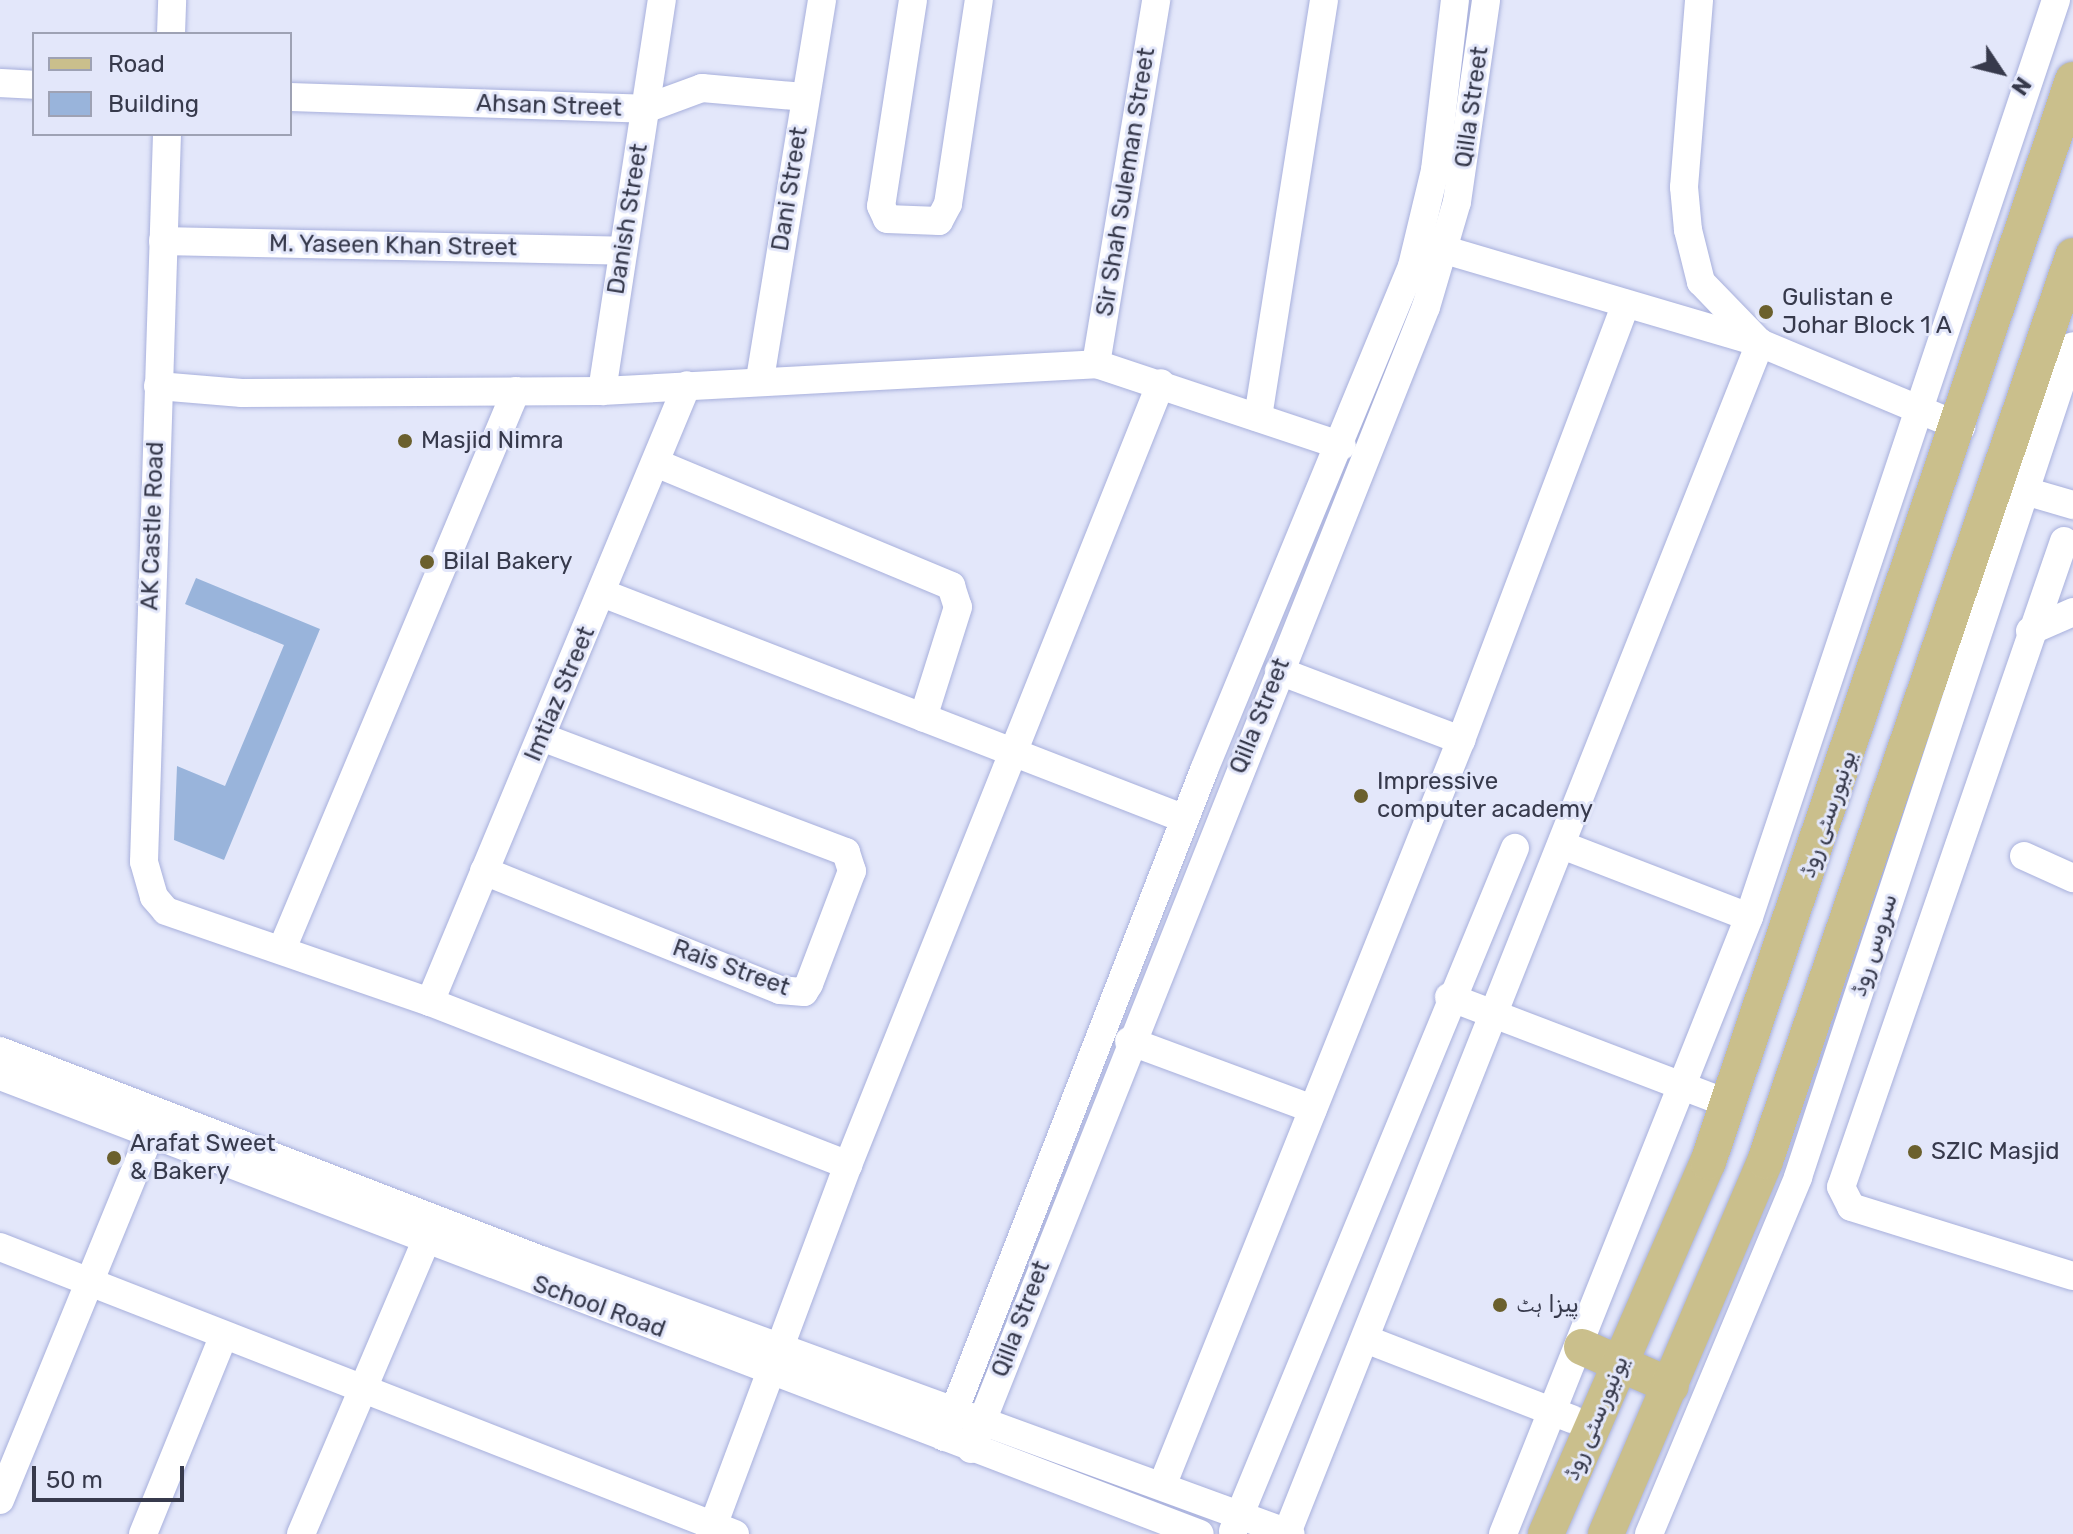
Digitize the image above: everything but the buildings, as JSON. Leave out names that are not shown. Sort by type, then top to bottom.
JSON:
[{"type":"main road","name":"یونیورسٹی روڈ","points":[[1546,1534],[1729,1104],[1961,427],[2073,80]]},
{"type":"main road","points":[[1606,1534],[1765,1161],[2010,487],[2073,256]]},
{"type":"main road","points":[[1582,1347],[1671,1386]]},
{"type":"street","points":[[171,32],[172,0]]},
{"type":"street","name":"Danish Street","points":[[602,391],[662,0]]},
{"type":"street","name":"Dani Street","points":[[760,379],[822,0]]},
{"type":"street","points":[[913,0],[882,213],[939,221],[947,210],[979,0]]},
{"type":"street","name":"Sir Shah Suleman Street","points":[[1096,364],[1156,0]]},
{"type":"street","points":[[1258,417],[1324,0]]},
{"type":"street","name":"Qilla Street","points":[[944,1437],[1185,819],[1342,446],[1412,266],[1443,106],[1455,0]]},
{"type":"street","name":"Qilla Street","points":[[971,1449],[1129,1041],[1445,250],[1474,109],[1486,0]]},
{"type":"street","points":[[1699,0],[1688,230],[1701,282],[1760,343]]},
{"type":"street","points":[[1503,1534],[1686,1088],[1749,917],[2056,0]]},
{"type":"street","points":[[0,83],[32,85]]},
{"type":"street","name":"Ahsan Street","points":[[292,97],[645,109],[702,88],[804,97]]},
{"type":"street","points":[[1443,106],[1474,109]]},
{"type":"street","name":"AK Castle Road","points":[[167,136],[144,862],[146,883],[166,911],[282,949]]},
{"type":"street","name":"M. Yaseen Khan Street","points":[[163,241],[623,251]]},
{"type":"street","points":[[1445,250],[1760,343],[1917,413],[1961,427]]},
{"type":"street","points":[[1162,1486],[1461,740],[1626,304]]},
{"type":"street","points":[[1289,1533],[1368,1340],[1760,343]]},
{"type":"street","name":"سروس روڈ","points":[[1649,1534],[1798,1177],[2010,487],[2073,346]]},
{"type":"street","points":[[158,386],[602,391],[760,379],[1096,364],[1161,383],[1342,446]]},
{"type":"street","points":[[0,1247],[88,1285],[720,1531],[777,1358],[848,1165],[1010,752],[1161,383]]},
{"type":"street","name":"Imtiaz Street","points":[[430,1002],[687,385]]},
{"type":"street","points":[[516,391],[282,949],[430,1002],[848,1165]]},
{"type":"street","points":[[656,463],[951,586],[958,607],[923,718]]},
{"type":"street","points":[[2010,487],[2073,505],[2064,541],[2030,631],[1841,1187],[1851,1207],[2073,1276]]},
{"type":"street","points":[[2064,541],[2073,573]]},
{"type":"street","points":[[602,593],[1185,819]]},
{"type":"street","points":[[2030,631],[2073,612]]},
{"type":"street","points":[[1279,671],[1461,740]]},
{"type":"street","name":"Rais Street","points":[[484,871],[780,990],[804,992],[809,984],[852,871],[846,852],[542,737]]},
{"type":"street","points":[[1562,845],[1749,917]]},
{"type":"street","points":[[1236,1525],[1449,997],[1515,848]]},
{"type":"street","points":[[2024,856],[2073,878]]},
{"type":"street","points":[[1449,997],[1729,1104]]},
{"type":"street","points":[[1129,1041],[1313,1109]]},
{"type":"street","name":"School Road","points":[[0,1051],[50,1085],[149,1137],[426,1241],[777,1358],[953,1409],[1162,1486],[1236,1525],[1289,1533]]},
{"type":"street","name":"School Road","points":[[0,1076],[50,1085],[777,1358],[971,1449],[1169,1528],[1200,1534]]},
{"type":"street","points":[[0,1500],[8,1460],[88,1285],[149,1137]]},
{"type":"street","points":[[311,1531],[426,1241]]},
{"type":"street","points":[[143,1534],[223,1337]]},
{"type":"street","points":[[1368,1340],[1592,1425]]},
{"type":"street","points":[[1671,1386],[1706,1401]]},
{"type":"place","name":"Gulistan e Johar Block 1 A","points":[[1766,312]]},
{"type":"place","name":"Masjid Nimra","points":[[405,441]]},
{"type":"place","name":"Bilal Bakery","points":[[427,562]]},
{"type":"place","name":"Impressive computer academy","points":[[1361,796]]},
{"type":"place","name":"SZIC Masjid","points":[[1915,1152]]},
{"type":"place","name":"Arafat Sweet & Bakery","points":[[114,1158]]},
{"type":"place","name":"پیزا ہٹ","points":[[1500,1305]]}]
